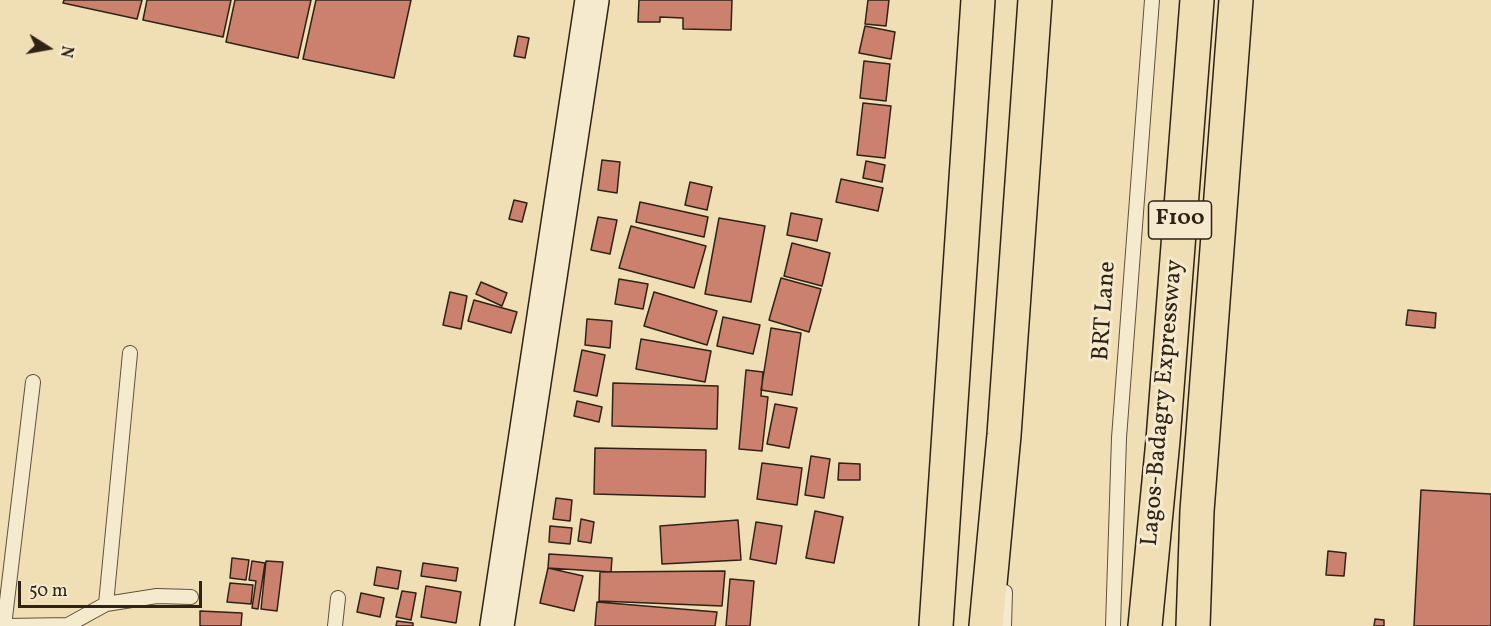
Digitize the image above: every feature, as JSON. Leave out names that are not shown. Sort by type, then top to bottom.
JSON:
[{"type":"main road","points":[[497,626],[592,0]]},
{"type":"main road","points":[[511,626],[607,0]]},
{"type":"main road","points":[[936,626],[978,0]]},
{"type":"main road","points":[[986,626],[1004,435],[1037,0]]},
{"type":"main road","name":"Lagos-Badagry Expressway","points":[[1145,626],[1164,429],[1197,0]]},
{"type":"main road","name":"Lagos-Badagry Expressway","points":[[1194,626],[1197,511],[1236,0]]},
{"type":"lane","points":[[1004,626],[1009,439],[1037,0]]},
{"type":"lane","name":"BRT Lane","points":[[1113,626],[1119,438],[1152,0]]},
{"type":"lane","points":[[106,604],[130,353]]},
{"type":"lane","points":[[33,382],[5,626],[68,625],[106,604],[158,596],[191,597]]},
{"type":"lane","points":[[335,626],[338,598]]},
{"type":"building","points":[[64,0],[142,0],[137,19],[63,3]]},
{"type":"building","points":[[147,0],[231,0],[223,37],[143,20]]},
{"type":"building","points":[[235,0],[311,0],[298,58],[226,42]]},
{"type":"building","points":[[316,0],[411,0],[394,78],[303,59]]},
{"type":"building","points":[[639,0],[732,0],[731,30],[683,29],[683,18],[660,17],[660,22],[638,22]]},
{"type":"building","points":[[868,0],[889,0],[886,26],[865,24]]},
{"type":"building","points":[[865,26],[895,32],[891,59],[859,53]]},
{"type":"building","points":[[518,36],[529,38],[525,58],[514,56]]},
{"type":"building","points":[[864,61],[890,64],[886,101],[860,98]]},
{"type":"building","points":[[863,103],[891,106],[885,158],[857,155]]},
{"type":"building","points":[[602,160],[620,162],[617,193],[598,190]]},
{"type":"building","points":[[866,161],[885,165],[882,182],[863,178]]},
{"type":"building","points":[[841,179],[883,188],[878,211],[836,202]]},
{"type":"building","points":[[690,182],[712,187],[707,210],[685,205]]},
{"type":"building","points":[[514,200],[527,203],[522,222],[509,219]]},
{"type":"building","points":[[640,202],[708,217],[704,237],[636,222]]},
{"type":"building","points":[[791,213],[822,219],[817,241],[787,235]]},
{"type":"building","points":[[598,217],[617,220],[610,254],[591,250]]},
{"type":"building","points":[[719,218],[765,226],[751,302],[705,294]]},
{"type":"building","points":[[631,226],[706,246],[694,288],[619,268]]},
{"type":"building","points":[[792,243],[830,253],[822,286],[784,276]]},
{"type":"building","points":[[781,278],[821,289],[809,332],[769,320]]},
{"type":"building","points":[[619,279],[648,284],[643,309],[615,304]]},
{"type":"building","points":[[481,282],[507,293],[502,306],[476,294]]},
{"type":"building","points":[[450,292],[467,296],[461,329],[443,325]]},
{"type":"building","points":[[654,292],[717,311],[707,345],[644,326]]},
{"type":"building","points":[[474,300],[517,312],[511,333],[468,321]]},
{"type":"building","points":[[1408,310],[1436,313],[1435,328],[1406,325]]},
{"type":"building","points":[[723,317],[760,325],[753,354],[717,346]]},
{"type":"building","points":[[587,319],[612,321],[610,348],[585,345]]},
{"type":"building","points":[[771,328],[801,333],[792,395],[761,390]]},
{"type":"building","points":[[641,339],[711,351],[705,382],[636,369]]},
{"type":"building","points":[[582,350],[605,355],[597,396],[574,391]]},
{"type":"building","points":[[746,370],[763,372],[761,396],[768,397],[762,451],[739,449]]},
{"type":"building","points":[[613,383],[718,386],[717,429],[612,426]]},
{"type":"building","points":[[577,401],[602,407],[599,422],[574,416]]},
{"type":"building","points":[[775,404],[797,408],[789,448],[767,444]]},
{"type":"building","points":[[595,448],[706,450],[705,497],[594,494]]},
{"type":"building","points":[[811,456],[830,459],[824,498],[805,495]]},
{"type":"building","points":[[762,463],[802,468],[797,505],[757,499]]},
{"type":"building","points":[[839,463],[860,464],[860,480],[838,480]]},
{"type":"building","points":[[1421,490],[1491,494],[1491,626],[1414,626]]},
{"type":"building","points":[[556,498],[572,500],[570,521],[553,519]]},
{"type":"building","points":[[815,511],[843,517],[834,563],[806,558]]},
{"type":"building","points":[[581,519],[594,522],[591,543],[578,541]]},
{"type":"building","points":[[738,520],[741,560],[662,564],[660,526]]},
{"type":"building","points":[[756,522],[782,526],[776,564],[750,559]]},
{"type":"building","points":[[550,526],[572,528],[570,544],[549,542]]},
{"type":"building","points":[[1328,551],[1346,553],[1344,576],[1326,575]]},
{"type":"building","points":[[549,554],[612,558],[611,572],[548,568]]},
{"type":"building","points":[[232,558],[249,560],[246,580],[230,578]]},
{"type":"building","points":[[252,561],[265,563],[258,609],[252,608],[256,581],[249,580]]},
{"type":"building","points":[[266,561],[283,562],[277,611],[261,609]]},
{"type":"building","points":[[423,563],[458,568],[456,581],[421,576]]},
{"type":"building","points":[[377,567],[401,571],[398,589],[374,585]]},
{"type":"building","points":[[548,568],[583,576],[574,611],[540,603]]},
{"type":"building","points":[[725,571],[722,606],[599,601],[600,572]]},
{"type":"building","points":[[730,579],[754,581],[750,626],[726,626]]},
{"type":"building","points":[[230,583],[253,585],[251,604],[227,602]]},
{"type":"building","points":[[426,586],[461,592],[456,623],[421,617]]},
{"type":"building","points":[[402,591],[416,593],[411,620],[396,617]]},
{"type":"building","points":[[361,593],[384,598],[380,617],[357,612]]},
{"type":"building","points":[[597,602],[717,612],[715,626],[595,626]]},
{"type":"building","points":[[200,611],[242,613],[241,626],[200,626]]},
{"type":"building","points":[[1375,619],[1384,620],[1384,626],[1374,626]]},
{"type":"building","points":[[397,621],[413,623],[413,626],[396,626]]}]
